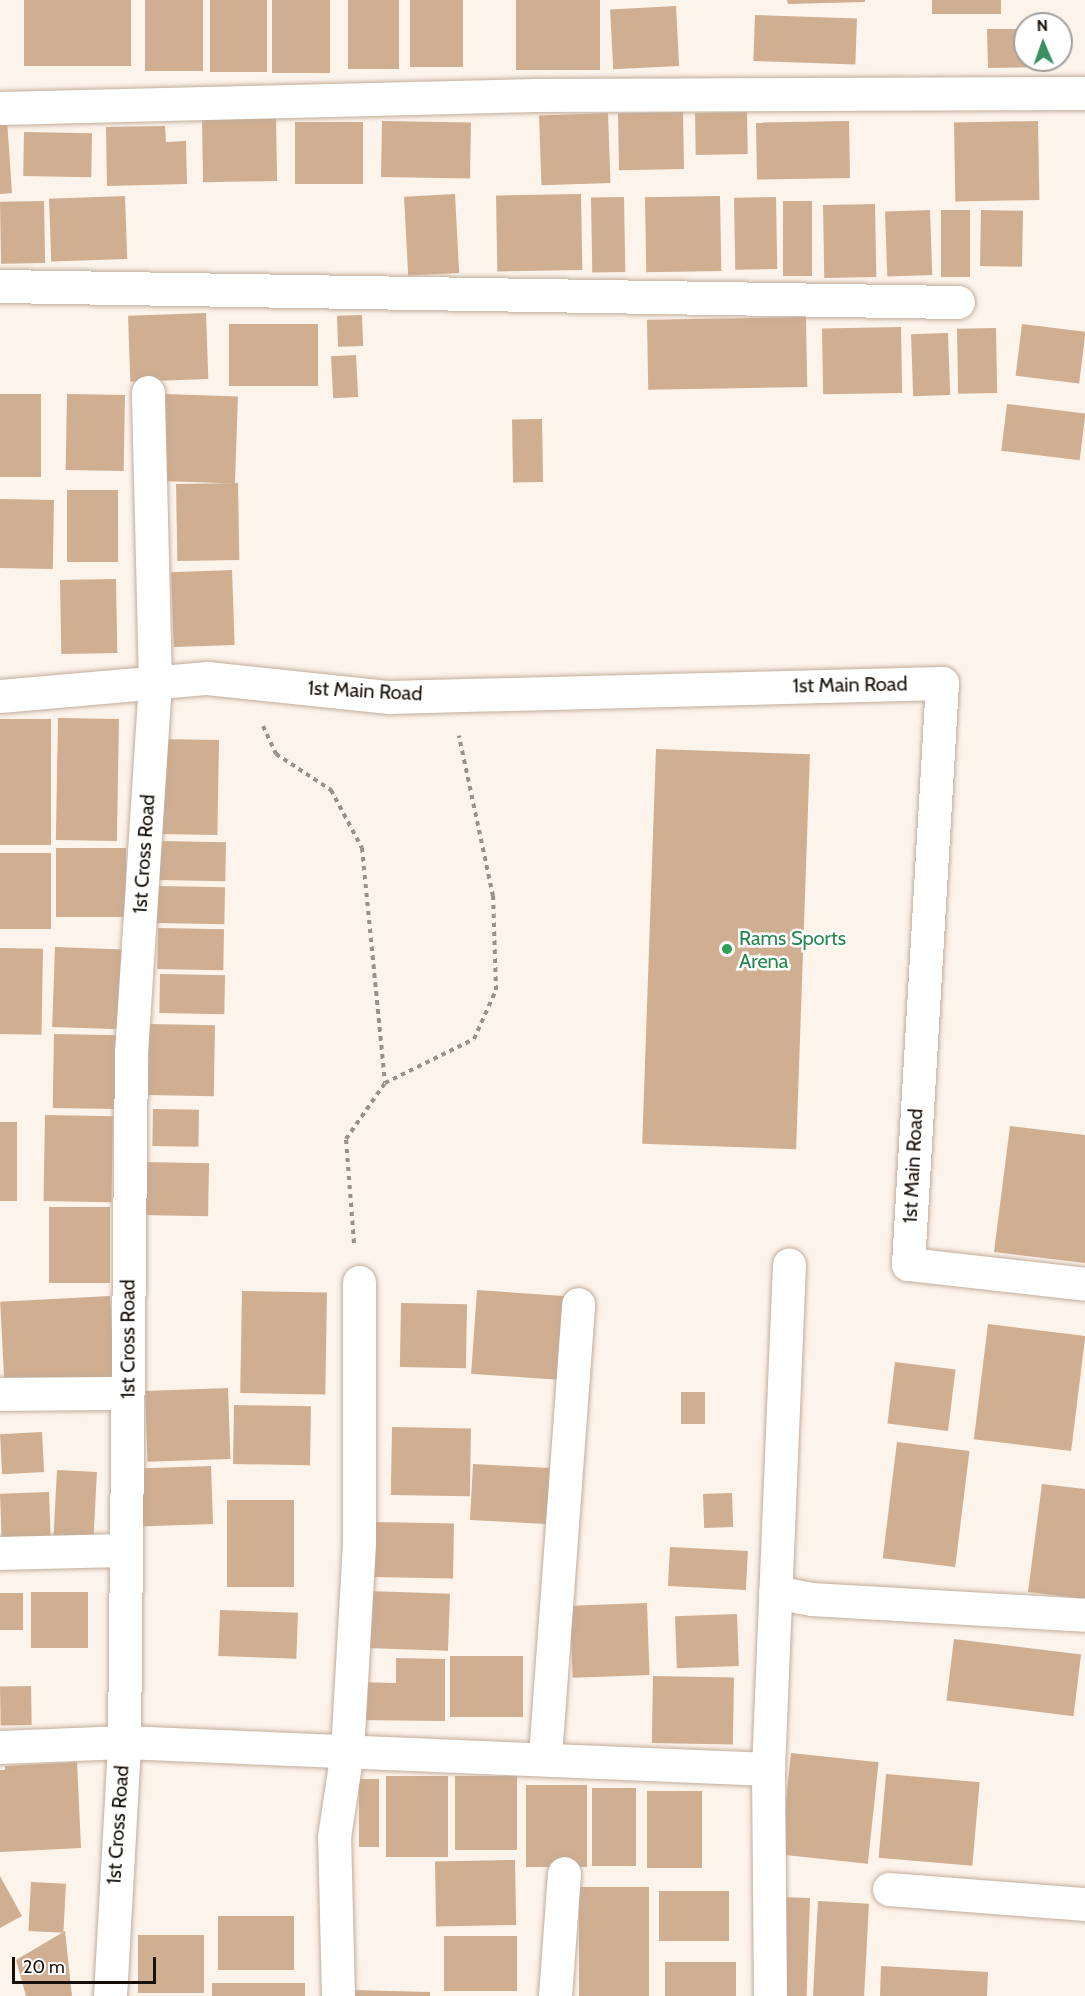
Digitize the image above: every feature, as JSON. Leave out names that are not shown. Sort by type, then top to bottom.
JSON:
[{"type":"street","points":[[0,108],[536,95],[1085,93]]},
{"type":"street","points":[[0,286],[958,302]]},
{"type":"street","name":"1st Cross Road","points":[[110,1996],[124,1742],[131,1053],[155,682],[148,392]]},
{"type":"street","name":"1st Main Road","points":[[0,696],[207,678],[389,697],[942,683],[908,1264],[1085,1284]]},
{"type":"street","points":[[770,1996],[768,1769],[789,1264]]},
{"type":"street","points":[[338,1996],[333,1837],[347,1751],[358,1542],[359,1282]]},
{"type":"street","points":[[545,1756],[578,1304]]},
{"type":"street","points":[[0,1394],[127,1393]]},
{"type":"street","points":[[0,1553],[126,1550]]},
{"type":"street","points":[[776,1592],[811,1599],[1085,1615]]},
{"type":"street","points":[[0,1747],[124,1742],[545,1756],[768,1769]]},
{"type":"street","points":[[555,1996],[564,1874]]},
{"type":"street","points":[[889,1888],[1085,1904]]},
{"type":"path","points":[[242,681],[276,754],[331,790],[362,848],[385,1083]]},
{"type":"path","points":[[359,1282],[347,1190],[346,1139],[385,1083],[474,1039],[496,990],[493,896],[450,695]]},
{"type":"building","points":[[24,0],[131,0],[131,66],[24,66]]},
{"type":"building","points":[[145,0],[203,0],[203,71],[145,71]]},
{"type":"building","points":[[210,0],[267,0],[267,72],[210,72]]},
{"type":"building","points":[[272,0],[330,0],[330,73],[272,73]]},
{"type":"building","points":[[348,0],[399,0],[399,69],[348,69]]},
{"type":"building","points":[[410,0],[463,0],[463,67],[410,67]]},
{"type":"building","points":[[516,0],[600,0],[600,70],[516,70]]},
{"type":"building","points":[[787,0],[865,0],[865,2],[788,4]]},
{"type":"building","points":[[932,0],[1001,0],[1001,14],[932,14]]},
{"type":"building","points":[[676,6],[679,66],[613,69],[610,9]]},
{"type":"building","points":[[755,15],[857,19],[855,65],[753,61]]},
{"type":"building","points":[[987,29],[1013,29],[1013,68],[988,68]]},
{"type":"building","points":[[683,112],[684,169],[619,170],[618,113]]},
{"type":"building","points":[[747,112],[748,154],[696,155],[695,113]]},
{"type":"building","points":[[608,113],[610,183],[541,185],[539,115]]},
{"type":"building","points":[[276,118],[277,181],[203,182],[202,119]]},
{"type":"building","points":[[7,120],[12,193],[0,194],[0,121]]},
{"type":"building","points":[[382,121],[471,123],[470,179],[381,177]]},
{"type":"building","points":[[849,121],[850,178],[757,180],[756,123]]},
{"type":"building","points":[[1038,121],[1039,200],[955,201],[954,122]]},
{"type":"building","points":[[295,122],[363,122],[363,184],[295,184]]},
{"type":"building","points":[[165,126],[166,142],[186,141],[187,184],[107,186],[106,127]]},
{"type":"building","points":[[24,132],[92,133],[91,177],[23,176]]},
{"type":"building","points":[[455,194],[459,273],[408,276],[404,197]]},
{"type":"building","points":[[581,194],[582,270],[497,271],[496,195]]},
{"type":"building","points":[[125,196],[127,259],[51,262],[49,199]]},
{"type":"building","points":[[720,196],[721,271],[646,272],[645,197]]},
{"type":"building","points":[[624,197],[625,272],[592,273],[591,198]]},
{"type":"building","points":[[776,197],[777,269],[735,270],[734,198]]},
{"type":"building","points":[[44,201],[45,263],[1,264],[0,202]]},
{"type":"building","points":[[783,201],[812,201],[812,276],[783,276]]},
{"type":"building","points":[[875,204],[876,277],[824,278],[823,205]]},
{"type":"building","points":[[930,210],[932,275],[887,277],[885,212]]},
{"type":"building","points":[[941,210],[970,210],[970,277],[941,277]]},
{"type":"building","points":[[981,210],[1023,211],[1022,267],[980,266]]},
{"type":"building","points":[[206,313],[208,379],[130,382],[128,316]]},
{"type":"building","points":[[362,315],[363,346],[338,347],[337,316]]},
{"type":"building","points":[[806,317],[807,387],[648,390],[647,320]]},
{"type":"building","points":[[229,324],[318,324],[318,386],[229,386]]},
{"type":"building","points":[[1022,324],[1085,332],[1079,383],[1016,376]]},
{"type":"building","points":[[901,327],[902,393],[823,394],[822,328]]},
{"type":"building","points":[[996,328],[997,393],[958,394],[957,329]]},
{"type":"building","points":[[948,333],[950,395],[913,396],[911,334]]},
{"type":"building","points":[[356,355],[358,397],[333,398],[331,356]]},
{"type":"building","points":[[0,394],[41,394],[41,477],[0,477]]},
{"type":"building","points":[[67,394],[125,395],[124,471],[66,470]]},
{"type":"building","points":[[165,394],[238,397],[235,483],[162,481]]},
{"type":"building","points":[[1007,404],[1085,414],[1080,460],[1001,451]]},
{"type":"building","points":[[542,419],[543,482],[513,483],[512,420]]},
{"type":"building","points":[[238,483],[239,560],[177,561],[176,484]]},
{"type":"building","points":[[67,490],[118,490],[118,562],[67,562]]},
{"type":"building","points":[[0,499],[54,500],[53,569],[0,568]]},
{"type":"building","points":[[232,570],[235,645],[174,647],[171,572]]},
{"type":"building","points":[[116,579],[117,653],[61,654],[60,580]]},
{"type":"building","points":[[58,718],[119,719],[117,841],[56,840]]},
{"type":"building","points":[[0,719],[51,719],[51,845],[0,845]]},
{"type":"building","points":[[159,739],[219,740],[217,835],[157,834]]},
{"type":"building","name":"Rams Sports Arena","points":[[656,749],[810,754],[796,1149],[642,1144]]},
{"type":"building","points":[[160,841],[226,842],[225,881],[159,880]]},
{"type":"building","points":[[56,848],[126,848],[126,917],[56,917]]},
{"type":"building","points":[[0,853],[51,853],[51,929],[0,929]]},
{"type":"building","points":[[157,886],[225,887],[224,924],[156,923]]},
{"type":"building","points":[[158,928],[224,929],[223,970],[157,969]]},
{"type":"building","points":[[55,947],[124,949],[121,1029],[52,1027]]},
{"type":"building","points":[[0,948],[43,949],[41,1035],[0,1034]]},
{"type":"building","points":[[160,974],[225,975],[224,1014],[159,1013]]},
{"type":"building","points":[[149,1024],[215,1025],[214,1096],[148,1095]]},
{"type":"building","points":[[54,1034],[119,1035],[118,1109],[53,1108]]},
{"type":"building","points":[[153,1109],[199,1110],[198,1147],[152,1146]]},
{"type":"building","points":[[45,1115],[113,1116],[111,1202],[43,1201]]},
{"type":"building","points":[[0,1122],[17,1122],[17,1201],[0,1201]]},
{"type":"building","points":[[1010,1126],[1085,1135],[1085,1263],[994,1252]]},
{"type":"building","points":[[142,1162],[209,1163],[208,1216],[141,1215]]},
{"type":"building","points":[[49,1207],[110,1207],[110,1283],[49,1283]]},
{"type":"building","points":[[477,1290],[564,1296],[558,1380],[471,1374]]},
{"type":"building","points":[[242,1291],[327,1292],[325,1394],[240,1393]]},
{"type":"building","points":[[110,1296],[114,1377],[4,1383],[0,1302]]},
{"type":"building","points":[[401,1303],[467,1304],[466,1368],[400,1367]]},
{"type":"building","points":[[988,1324],[1085,1336],[1071,1451],[974,1439]]},
{"type":"building","points":[[895,1362],[956,1369],[948,1431],[887,1424]]},
{"type":"building","points":[[228,1388],[230,1459],[148,1462],[145,1391]]},
{"type":"building","points":[[681,1392],[705,1392],[705,1424],[681,1424]]},
{"type":"building","points":[[234,1405],[311,1406],[310,1465],[233,1464]]},
{"type":"building","points":[[392,1427],[471,1428],[470,1496],[391,1495]]},
{"type":"building","points":[[42,1432],[44,1472],[2,1474],[0,1434]]},
{"type":"building","points":[[897,1442],[969,1451],[955,1567],[883,1558]]},
{"type":"building","points":[[473,1464],[554,1468],[551,1524],[470,1520]]},
{"type":"building","points":[[211,1466],[213,1524],[139,1527],[137,1469]]},
{"type":"building","points":[[57,1470],[97,1472],[93,1538],[54,1536]]},
{"type":"building","points":[[1042,1484],[1085,1489],[1085,1599],[1028,1592]]},
{"type":"building","points":[[49,1492],[51,1546],[2,1548],[0,1494]]},
{"type":"building","points":[[732,1493],[733,1527],[704,1528],[703,1494]]},
{"type":"building","points":[[227,1500],[294,1500],[294,1587],[227,1587]]},
{"type":"building","points":[[374,1522],[454,1523],[453,1578],[373,1577]]},
{"type":"building","points":[[670,1547],[748,1551],[746,1590],[668,1586]]},
{"type":"building","points":[[368,1591],[450,1594],[448,1651],[366,1648]]},
{"type":"building","points":[[31,1592],[88,1592],[88,1648],[31,1648]]},
{"type":"building","points":[[0,1593],[23,1593],[23,1630],[0,1630]]},
{"type":"building","points":[[647,1603],[650,1675],[573,1678],[570,1606]]},
{"type":"building","points":[[220,1610],[298,1613],[296,1659],[218,1656]]},
{"type":"building","points":[[737,1614],[739,1666],[677,1668],[675,1616]]},
{"type":"building","points":[[954,1639],[1081,1655],[1073,1716],[946,1701]]},
{"type":"building","points":[[450,1656],[523,1656],[523,1717],[450,1717]]},
{"type":"building","points":[[396,1658],[445,1659],[445,1721],[355,1720],[356,1682],[396,1683]]},
{"type":"building","points":[[653,1676],[734,1677],[733,1744],[652,1743]]},
{"type":"building","points":[[31,1686],[32,1725],[1,1726],[0,1687]]},
{"type":"building","points":[[791,1753],[879,1762],[868,1864],[780,1854]]},
{"type":"building","points":[[77,1762],[81,1848],[0,1852],[0,1770],[5,1770],[5,1766]]},
{"type":"building","points":[[886,1774],[980,1782],[972,1866],[879,1858]]},
{"type":"building","points":[[386,1776],[448,1776],[448,1857],[386,1857]]},
{"type":"building","points":[[455,1776],[517,1776],[517,1850],[455,1850]]},
{"type":"building","points":[[359,1779],[379,1779],[379,1847],[359,1847]]},
{"type":"building","points":[[526,1785],[587,1785],[587,1867],[526,1867]]},
{"type":"building","points":[[592,1788],[636,1788],[636,1866],[592,1866]]},
{"type":"building","points":[[647,1791],[702,1791],[702,1868],[647,1868]]},
{"type":"building","points":[[515,1860],[516,1925],[436,1926],[435,1861]]},
{"type":"building","points":[[0,1876],[22,1916],[0,1928]]},
{"type":"building","points":[[31,1882],[66,1884],[63,1933],[28,1931]]},
{"type":"building","points":[[579,1887],[649,1887],[649,1996],[579,1996]]},
{"type":"building","points":[[659,1891],[729,1891],[729,1941],[659,1941]]},
{"type":"building","points":[[779,1897],[810,1898],[807,1996],[776,1996]]},
{"type":"building","points":[[818,1901],[869,1904],[864,1996],[813,1996]]},
{"type":"building","points":[[218,1916],[294,1916],[294,1970],[218,1970]]},
{"type":"building","points":[[65,1931],[72,1996],[26,1996],[16,1960]]},
{"type":"building","points":[[138,1935],[204,1935],[204,1993],[138,1993]]},
{"type":"building","points":[[444,1936],[517,1936],[517,1991],[444,1991]]},
{"type":"building","points":[[665,1962],[736,1962],[736,1996],[665,1996]]},
{"type":"building","points":[[881,1966],[988,1972],[987,1996],[880,1996]]},
{"type":"building","points":[[212,1983],[305,1983],[305,1996],[212,1996]]},
{"type":"building","points":[[350,1990],[430,1992],[430,1996],[350,1996]]},
{"type":"place","name":"Rams Sports Arena","points":[[727,949]]}]
